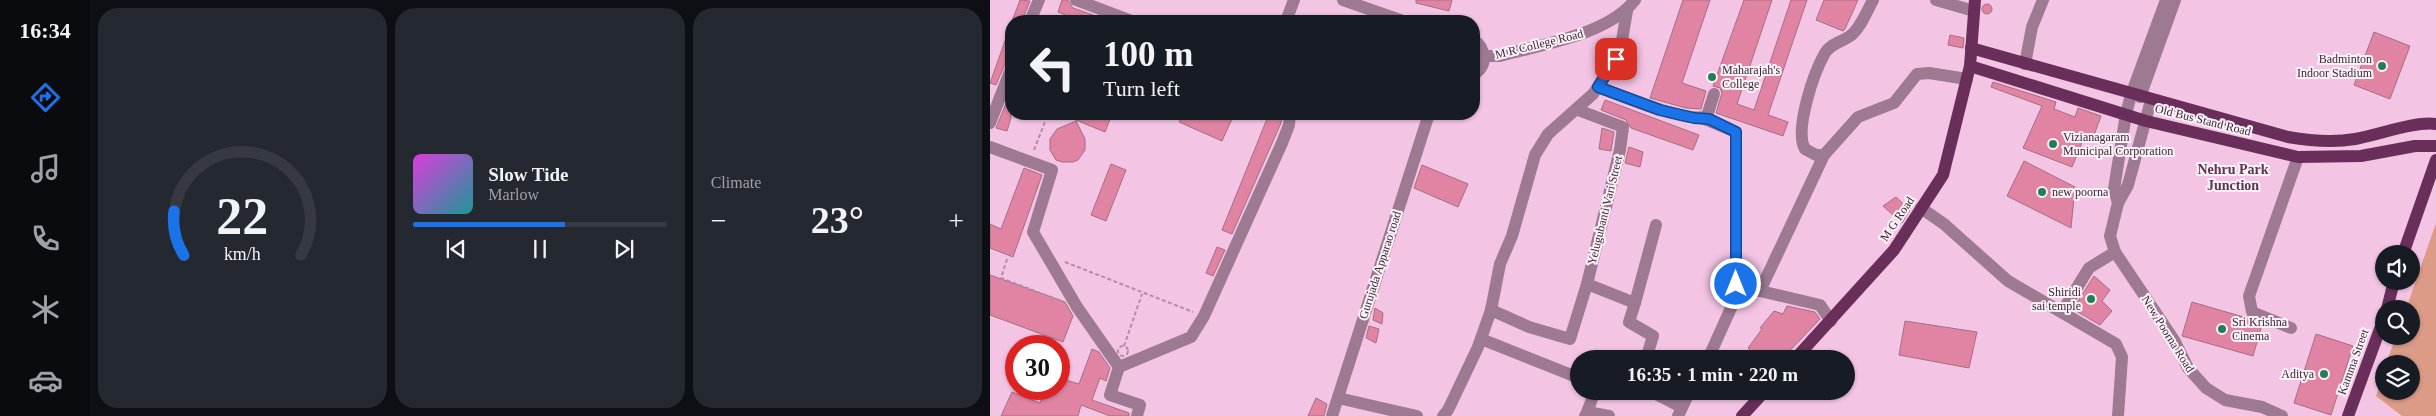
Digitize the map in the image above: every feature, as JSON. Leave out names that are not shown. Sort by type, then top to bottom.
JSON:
[{"type":"main road","name":"M G Road","points":[[1804,350],[1894,250],[1943,175],[1970,66],[1974,6]]},
{"type":"main road","name":"Old Bus Stand Road","points":[[1971,48],[2141,97],[2288,137],[2316,142],[2355,139],[2421,124],[2436,124]]},
{"type":"main road","name":"Old Bus Stand Road","points":[[1970,66],[2146,120],[2298,157],[2361,156],[2415,146],[2436,146]]},
{"type":"main road","points":[[2406,245],[2436,160]]},
{"type":"main road","name":"Kamma Street","points":[[2348,416],[2375,342]]},
{"type":"main road","points":[[1742,416],[1757,400]]},
{"type":"street","points":[[1033,15],[1039,0]]},
{"type":"street","points":[[1076,0],[1116,15]]},
{"type":"street","points":[[1343,0],[1386,15]]},
{"type":"street","name":"M R College Road","points":[[1480,70],[1485,56],[1500,56],[1601,28],[1627,11],[1635,0]]},
{"type":"street","points":[[1824,155],[1811,153],[1802,144],[1804,111],[1825,52],[1834,44],[1852,34],[1873,0]]},
{"type":"street","points":[[1936,0],[1974,6]]},
{"type":"street","points":[[2025,64],[2032,27],[2043,0]]},
{"type":"street","points":[[2118,203],[2128,185],[2146,120],[2141,97],[2166,0]]},
{"type":"street","points":[[2118,203],[2114,190],[2126,114],[2141,97],[2176,0]]},
{"type":"street","points":[[1289,15],[1293,1]]},
{"type":"street","points":[[1443,416],[1448,410],[1481,338],[1491,310],[1500,264],[1512,236],[1535,155],[1548,134],[1578,110],[1598,87],[1616,59],[1622,40],[1627,11]]},
{"type":"street","points":[[1480,47],[1485,56]]},
{"type":"street","points":[[1760,290],[1824,155],[1858,117],[1894,103],[1917,74],[1928,73],[1966,79]]},
{"type":"street","points":[[990,123],[1005,84]]},
{"type":"street","points":[[1598,87],[1660,110],[1702,118],[1736,132],[1736,284],[1731,308],[1712,350]]},
{"type":"street","points":[[1702,118],[1707,116],[1714,94]]},
{"type":"street","name":"Yelugubanti Vari Street","points":[[1491,310],[1530,327],[1570,339],[1587,284],[1620,150],[1623,127],[1578,110]]},
{"type":"street","points":[[1137,416],[1140,406],[1110,395],[1119,367],[1191,337],[1204,316],[1282,143],[1289,120]]},
{"type":"street","name":"Gurujada Apparao road","points":[[1332,416],[1427,120]]},
{"type":"street","points":[[990,147],[1052,170],[1033,232],[1077,307],[1119,367]]},
{"type":"street","points":[[2291,328],[2252,312],[2249,296],[2298,157]]},
{"type":"street","name":"New Poorna Road","points":[[2118,203],[2110,236],[2115,252],[2174,340],[2188,368],[2206,388],[2225,400],[2262,407],[2282,416]]},
{"type":"street","points":[[1921,208],[1944,224],[2008,281],[2111,341],[2120,350],[2122,357],[2118,416]]},
{"type":"street","points":[[1648,350],[1652,336],[1629,322],[1656,225]]},
{"type":"street","points":[[2062,312],[2089,268],[2115,252]]},
{"type":"street","points":[[1587,284],[1635,303]]},
{"type":"street","points":[[1736,284],[1820,305],[1831,321]]},
{"type":"street","points":[[1481,338],[1570,374]]},
{"type":"street","points":[[1338,398],[1417,416]]},
{"type":"street","points":[[1586,416],[1592,400]]},
{"type":"street","points":[[1663,400],[1680,412],[1686,400]]},
{"type":"street","points":[[1586,416],[1593,413],[1609,416]]},
{"type":"path","points":[[1030,162],[1046,120]]},
{"type":"path","points":[[1007,259],[1001,278],[1060,300]]},
{"type":"path","points":[[1064,262],[1204,316]]},
{"type":"path","points":[[1124,346],[1128,348],[1128,353],[1122,356],[1118,350],[1124,346],[1143,293]]},
{"type":"shaded area","points":[[2436,223],[2436,416],[2402,416],[2381,400],[2420,400],[2420,355],[2389,355],[2393,345],[2420,345],[2420,300],[2409,300],[2413,290],[2420,290],[2420,269]]},
{"type":"building","points":[[1020,0],[1030,1],[1024,15],[1014,15]]},
{"type":"building","points":[[1062,0],[1068,0],[1073,8],[1093,15],[1065,15],[1058,12]]},
{"type":"building","points":[[1416,0],[1452,0],[1449,11],[1416,3]]},
{"type":"building","points":[[1683,0],[1710,0],[1682,83],[1706,91],[1701,109],[1686,108],[1650,98]]},
{"type":"building","points":[[1744,0],[1772,0],[1737,104],[1754,110],[1791,0],[1807,0],[1768,115],[1788,122],[1783,136],[1716,113],[1722,93],[1720,88],[1713,86]]},
{"type":"building","points":[[1824,0],[1858,0],[1843,31],[1816,20]]},
{"type":"building","points":[[1985,4],[1989,4],[1992,9],[1991,13],[1985,14],[1982,11],[1982,7]]},
{"type":"building","name":"Badminton Indoor Stadium","points":[[2374,32],[2410,46],[2390,99],[2354,85]]},
{"type":"building","points":[[1950,35],[1964,38],[1963,48],[1948,45]]},
{"type":"building","points":[[1005,41],[1005,65],[996,85],[990,83]]},
{"type":"building","points":[[1993,82],[2056,102],[2054,109],[2075,117],[2078,108],[2101,116],[2093,138],[2085,135],[2072,167],[2023,148],[2042,106],[1991,87]]},
{"type":"building","points":[[1605,100],[1699,135],[1693,150],[1631,128],[1626,120],[1601,110]]},
{"type":"building","points":[[1005,106],[1005,120],[1010,120],[1007,131],[996,128]]},
{"type":"building","points":[[1076,120],[1110,120],[1105,132]]},
{"type":"building","points":[[1180,120],[1232,120],[1222,141],[1179,122]]},
{"type":"building","points":[[1267,120],[1281,120],[1232,234],[1222,230]]},
{"type":"building","points":[[1076,121],[1085,139],[1085,150],[1078,160],[1073,162],[1056,160],[1050,150],[1050,139],[1057,129]]},
{"type":"building","points":[[1602,128],[1614,132],[1611,151],[1599,149]]},
{"type":"building","points":[[1629,147],[1643,152],[1640,167],[1625,163]]},
{"type":"building","name":"new poorna","points":[[2024,161],[2075,187],[2071,228],[2007,196]]},
{"type":"building","points":[[1111,164],[1126,170],[1106,221],[1091,215]]},
{"type":"building","points":[[1422,165],[1468,184],[1458,207],[1414,188]]},
{"type":"building","points":[[1024,168],[1042,175],[1013,257],[990,248],[990,224],[1001,229]]},
{"type":"building","points":[[1896,197],[1910,210],[1902,223],[1883,206]]},
{"type":"building","points":[[1217,247],[1225,250],[1213,276],[1206,273]]},
{"type":"building","points":[[990,275],[1065,302],[1073,316],[1066,335],[1044,335],[990,315]]},
{"type":"building","name":"Shiridi sai temple","points":[[2094,276],[2110,290],[2102,301],[2112,311],[2100,325],[2073,309]]},
{"type":"building","name":"Sri Krishna Cinema","points":[[2192,302],[2247,318],[2262,325],[2253,356],[2182,336]]},
{"type":"building","points":[[1787,306],[1815,312],[1820,319],[1791,350],[1750,350],[1748,348],[1762,329],[1760,328],[1774,311],[1783,314]]},
{"type":"building","points":[[1375,308],[1383,313],[1382,324],[1373,320]]},
{"type":"building","points":[[1905,321],[1977,332],[1969,368],[1899,355]]},
{"type":"building","points":[[1369,326],[1379,329],[1376,343],[1366,338]]},
{"type":"building","name":"Aditya","points":[[2316,334],[2353,346],[2331,415],[2294,403]]},
{"type":"building","points":[[1092,349],[1099,352],[1110,368],[1106,381],[1100,378],[1092,400],[1129,413],[1129,416],[1110,416],[1081,405],[1078,416],[1001,416],[1008,400],[1032,400],[1040,403],[1041,400],[1070,400],[1070,381],[1079,384]]},
{"type":"building","points":[[1316,398],[1327,404],[1324,416],[1308,416]]},
{"type":"place","name":"Badminton Indoor Stadium","points":[[2382,66]]},
{"type":"place","name":"Maharajah's College","points":[[1712,77]]},
{"type":"place","name":"Vizianagaram Municipal Corporation","points":[[2053,144]]},
{"type":"place","name":"new poorna","points":[[2042,192]]},
{"type":"place","name":"Shiridi sai temple","points":[[2091,299]]},
{"type":"place","name":"Sri Krishna Cinema","points":[[2222,329]]},
{"type":"place","name":"Aditya","points":[[2324,374]]},
{"type":"district","name":"Nehru Park Junction","points":[[2233,177]]},
{"type":"route","points":[[1616,59],[1598,87],[1660,110],[1694,118],[1709,119],[1736,132],[1736,284]]}]
